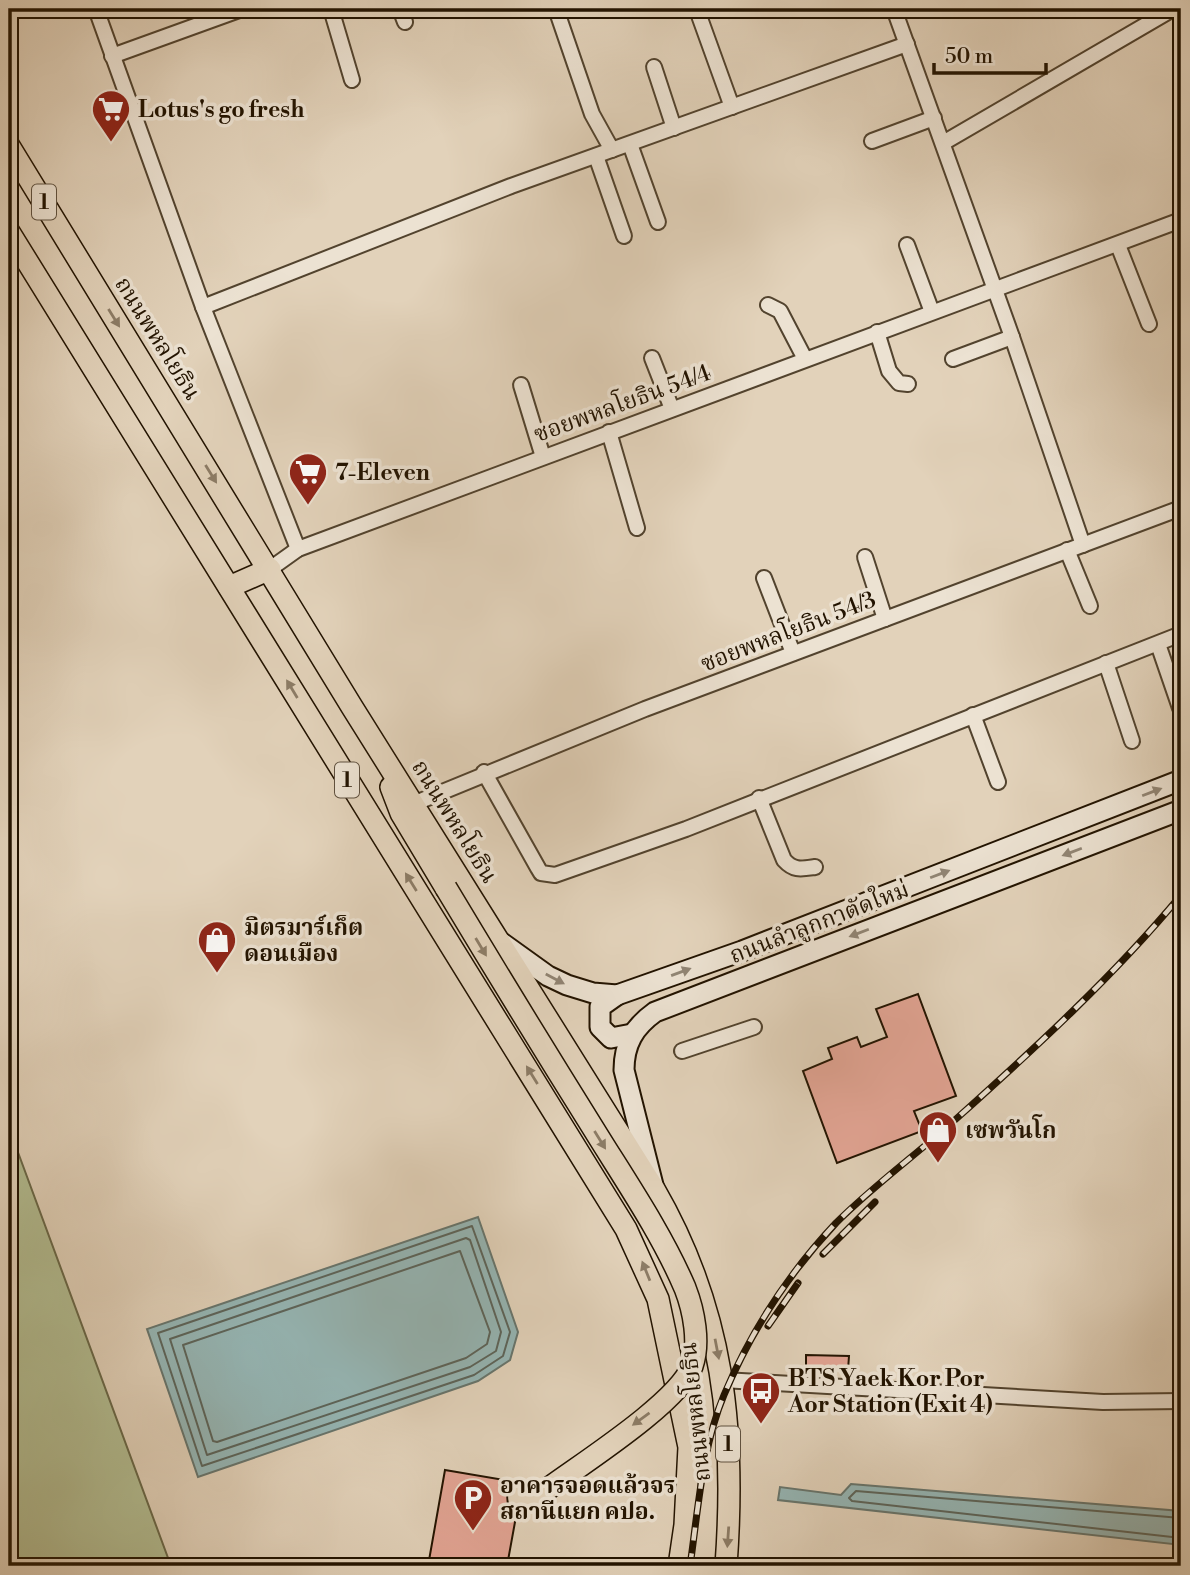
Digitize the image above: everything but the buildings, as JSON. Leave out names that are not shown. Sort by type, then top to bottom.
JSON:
[{"type":"main road","name":"ถนนพหลโยธิน","points":[[9,146],[413,804],[654,1189],[685,1246],[702,1289],[723,1380],[730,1471],[726,1566]]},
{"type":"main road","name":"ถนนพหลโยธิน","points":[[9,232],[609,1198],[643,1262],[668,1336],[689,1447],[685,1525],[679,1566]]},
{"type":"main road","points":[[229,587],[270,569]]},
{"type":"main road","points":[[375,742],[401,813],[642,1207],[685,1289],[692,1311],[695,1339],[693,1364],[683,1385],[665,1402],[549,1489],[538,1495],[519,1498]]},
{"type":"main road","name":"ถนนลำลูกกาตัดใหม่","points":[[502,943],[548,976],[593,993],[617,995],[742,951],[1181,780]]},
{"type":"main road","name":"ถนนลำลูกกาตัดใหม่","points":[[632,1034],[655,1012],[1181,810]]},
{"type":"main road","points":[[617,995],[600,1007],[600,1027],[611,1038],[632,1034]]},
{"type":"main road","points":[[632,1034],[624,1055],[624,1070],[654,1189]]},
{"type":"street","points":[[96,9],[203,307],[298,549]]},
{"type":"street","points":[[112,56],[242,9]]},
{"type":"street","points":[[331,9],[352,80]]},
{"type":"street","points":[[556,9],[592,114],[612,150]]},
{"type":"street","points":[[894,9],[1012,337],[1083,545]]},
{"type":"street","points":[[943,143],[1173,9]]},
{"type":"street","points":[[697,10],[732,107]]},
{"type":"street","points":[[203,307],[612,150],[907,44]]},
{"type":"street","points":[[654,67],[674,128]]},
{"type":"street","points":[[872,141],[934,118]]},
{"type":"street","points":[[630,144],[658,222]]},
{"type":"street","points":[[596,156],[624,236]]},
{"type":"street","name":"ซอยพหลโยธิน 54/4","points":[[270,569],[298,549],[1181,220]]},
{"type":"street","points":[[907,245],[932,312]]},
{"type":"street","points":[[1118,245],[1149,324]]},
{"type":"street","points":[[768,305],[780,311],[805,359]]},
{"type":"street","points":[[877,332],[889,372],[899,383],[908,384]]},
{"type":"street","points":[[953,359],[1012,337]]},
{"type":"street","points":[[652,358],[672,409]]},
{"type":"street","points":[[521,385],[543,457]]},
{"type":"street","points":[[609,432],[638,528]]},
{"type":"street","name":"ซอยพหลโยธิน 54/3","points":[[413,804],[484,772],[1181,508]]},
{"type":"street","points":[[1067,550],[1090,606]]},
{"type":"street","points":[[865,557],[885,619]]},
{"type":"street","points":[[765,578],[793,653]]},
{"type":"street","points":[[484,772],[538,868],[548,875],[566,873],[1181,634]]},
{"type":"street","points":[[1158,644],[1180,708]]},
{"type":"street","points":[[1106,663],[1132,741]]},
{"type":"street","points":[[973,715],[998,782]]},
{"type":"street","points":[[759,798],[784,860],[790,867],[798,869],[815,867]]},
{"type":"street","points":[[682,1051],[754,1027]]},
{"type":"street","points":[[723,1380],[1103,1402],[1181,1401]]},
{"type":"green space","points":[[9,1128],[171,1566],[9,1566]]},
{"type":"water","points":[[478,1217],[518,1332],[510,1360],[478,1381],[198,1477],[147,1329]]},
{"type":"water","points":[[851,1484],[1181,1511],[1181,1545],[778,1500],[780,1487],[841,1495]]},
{"type":"railway","points":[[690,1566],[702,1479],[711,1436],[724,1395],[746,1348],[772,1304],[802,1262],[836,1223],[865,1196],[956,1119],[1044,1039],[1128,955],[1181,895]]},
{"type":"railway","points":[[823,1254],[875,1202]]},
{"type":"railway","points":[[768,1326],[798,1283]]},
{"type":"place","name":"Lotus's go fresh","points":[[111,143]]},
{"type":"place","name":"7-Eleven","points":[[308,506]]},
{"type":"place","name":"มิตรมาร์เก็ต ดอนเมือง","points":[[217,974]]},
{"type":"place","name":"เซพวันโก","points":[[938,1164]]},
{"type":"place","name":"BTS Yaek Kor Por Aor Station (Exit 4)","points":[[761,1425]]},
{"type":"place","name":"อาคารจอดแล้วจร สถานีแยก คปอ.","points":[[473,1532]]}]
